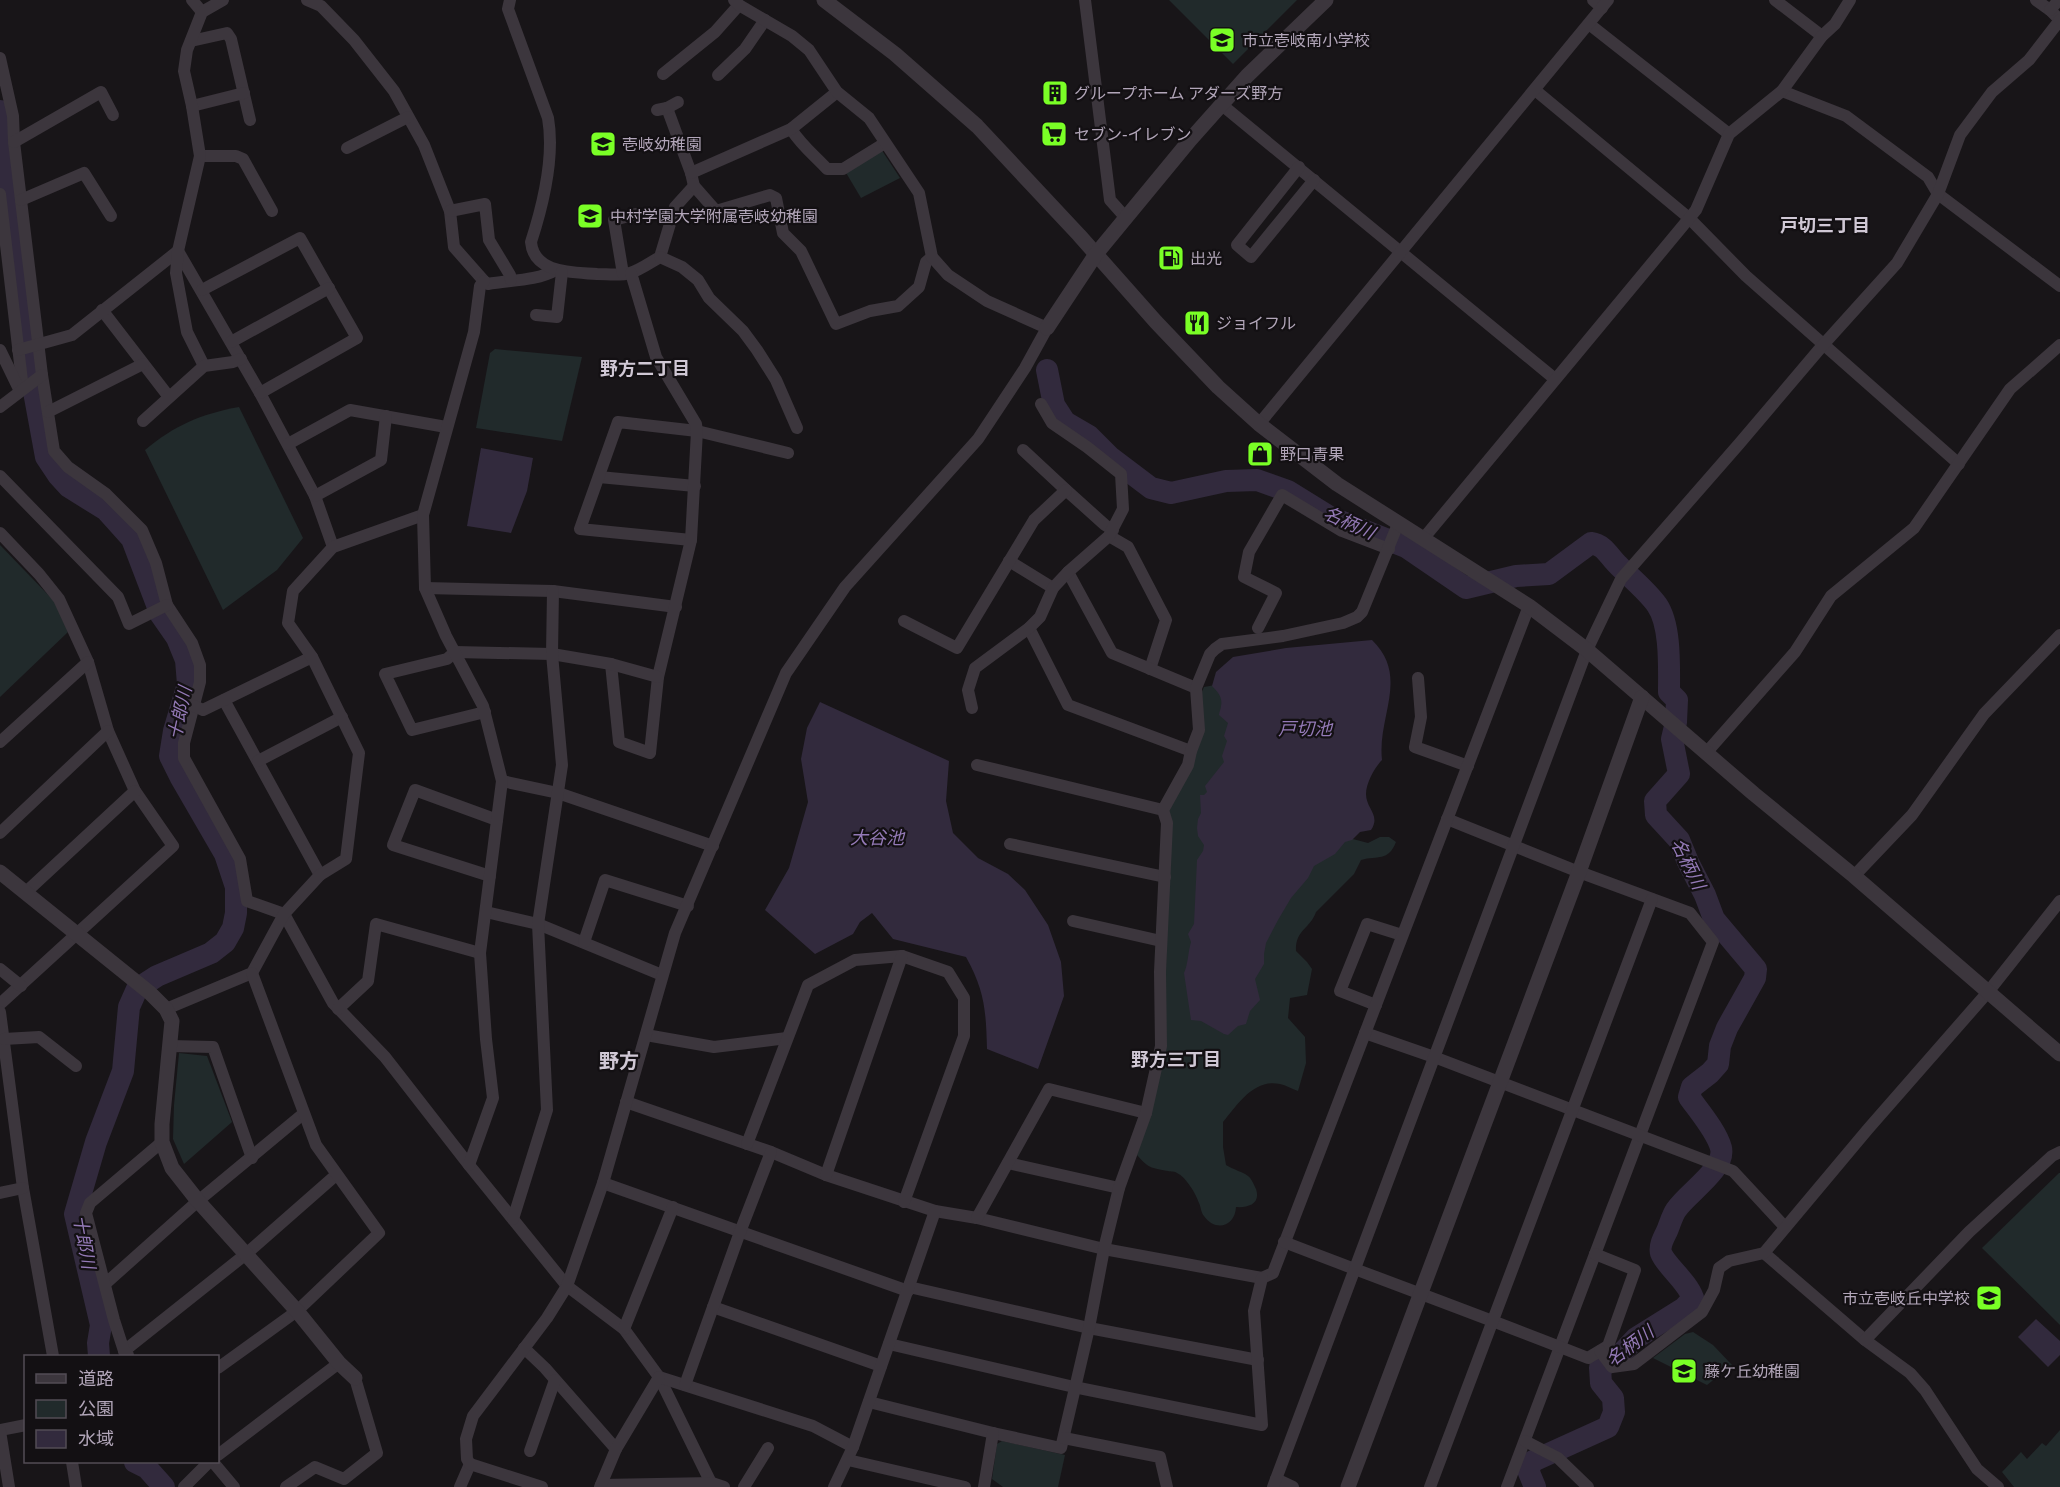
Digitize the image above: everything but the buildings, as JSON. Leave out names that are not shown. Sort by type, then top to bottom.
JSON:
[{"type":"street","points":[[192,0],[202,12]]},
{"type":"street","points":[[204,366],[187,332],[176,273],[178,251],[200,156],[184,71],[187,50],[202,12],[223,0]]},
{"type":"street","points":[[307,0],[323,3],[393,92],[424,145],[450,211],[454,247],[484,281],[488,284],[545,276],[559,271]]},
{"type":"street","points":[[510,0],[508,9],[550,129],[546,189],[531,242],[532,251],[546,266],[559,271],[627,274],[660,257],[675,207],[694,186]]},
{"type":"street","points":[[824,0],[895,54],[977,126],[1218,387],[1258,424],[1396,530],[1423,539],[1499,585],[1587,650],[2060,1054]]},
{"type":"street","points":[[1084,0],[1110,200],[1126,218]]},
{"type":"street","points":[[542,1487],[470,1464],[467,1459],[466,1439],[473,1416],[547,1318],[567,1286],[603,1182],[675,933],[786,673],[845,587],[978,439],[1096,254],[1190,140],[1247,76],[1326,0]]},
{"type":"street","points":[[1775,0],[1822,36]]},
{"type":"street","points":[[1423,539],[1689,218],[1695,210],[1729,134],[1782,91],[1822,36],[1835,24],[1850,0]]},
{"type":"street","points":[[1293,1487],[1274,1483],[1587,650],[1626,573],[1897,263],[1938,194],[1960,135],[1992,92],[2029,60],[2060,20],[2054,5],[2036,0]]},
{"type":"street","points":[[663,74],[715,32],[737,2],[792,36],[809,50],[837,92],[868,118],[919,193],[932,257],[948,275],[987,302],[1047,328]]},
{"type":"street","points":[[1258,424],[1589,24],[1601,2]]},
{"type":"street","points":[[717,75],[745,49],[765,20]]},
{"type":"street","points":[[1589,24],[1729,134]]},
{"type":"street","points":[[191,41],[227,33],[231,39],[250,120]]},
{"type":"street","points":[[0,58],[13,116],[14,142],[42,375],[54,451],[68,467],[106,494],[142,530],[156,563],[167,605],[192,643],[200,665],[200,682],[184,742],[184,758],[240,859],[247,901],[284,914],[333,1004],[385,1057],[469,1166],[567,1286],[624,1329],[658,1377],[712,1485]]},
{"type":"street","points":[[1535,90],[1689,218],[1746,276],[1959,464]]},
{"type":"street","points":[[1782,91],[1846,116],[1928,177],[1938,194],[2060,286]]},
{"type":"street","points":[[14,142],[101,92],[113,116]]},
{"type":"street","points":[[692,173],[791,129],[837,92]]},
{"type":"street","points":[[192,106],[244,93]]},
{"type":"street","points":[[678,102],[662,109],[692,173],[694,186],[716,210],[770,195],[776,198],[783,233],[801,251],[836,324],[870,311],[898,306],[920,287],[926,262],[932,257]]},
{"type":"street","points":[[1222,105],[1555,379]]},
{"type":"street","points":[[346,148],[408,117]]},
{"type":"street","points":[[791,129],[804,148],[827,169],[843,169],[885,143]]},
{"type":"street","points":[[200,156],[236,156],[243,159],[272,211]]},
{"type":"street","points":[[1299,167],[1237,245],[1251,257],[1314,180]]},
{"type":"street","points":[[21,201],[84,173],[111,216]]},
{"type":"street","points":[[0,194],[22,391]]},
{"type":"street","points":[[450,211],[485,204],[489,240],[511,280]]},
{"type":"street","points":[[611,664],[619,742],[650,753],[658,677],[691,540],[697,430],[696,424],[656,357],[627,274],[614,220],[636,214]]},
{"type":"street","points":[[202,290],[300,238],[329,288],[357,338],[260,393]]},
{"type":"street","points":[[178,251],[288,444],[315,496],[333,547]]},
{"type":"street","points":[[18,350],[72,335],[178,251]]},
{"type":"street","points":[[660,257],[682,267],[698,280],[709,298],[750,340],[776,380],[797,428]]},
{"type":"street","points":[[536,315],[557,317],[559,271]]},
{"type":"street","points":[[469,1166],[493,1098],[480,953],[502,781],[483,706],[425,588],[423,515],[474,332],[480,286],[484,281]]},
{"type":"street","points":[[231,342],[329,288]]},
{"type":"street","points":[[102,310],[169,397]]},
{"type":"street","points":[[1702,749],[1795,652],[1831,596],[1914,528],[2010,389],[2060,345]]},
{"type":"street","points":[[0,350],[22,391]]},
{"type":"street","points":[[143,421],[204,366],[241,359]]},
{"type":"street","points":[[48,412],[143,364]]},
{"type":"street","points":[[0,407],[42,375]]},
{"type":"street","points":[[972,708],[968,690],[975,668],[1029,628],[1040,616],[1053,588],[1111,533],[1123,509],[1121,474],[1052,423],[1041,404]]},
{"type":"street","points":[[288,444],[350,410],[446,427]]},
{"type":"street","points":[[315,496],[381,459],[386,416]]},
{"type":"street","points":[[691,540],[580,529],[618,422],[697,430],[788,453]]},
{"type":"street","points":[[1023,450],[1128,547],[1166,620],[1150,669]]},
{"type":"street","points":[[0,476],[118,597],[129,624],[167,605]]},
{"type":"street","points":[[599,477],[695,486]]},
{"type":"street","points":[[904,621],[957,648],[1034,520],[1066,490]]},
{"type":"street","points":[[1258,628],[1276,593],[1244,577],[1250,552],[1282,495],[1341,531],[1389,549]]},
{"type":"street","points":[[166,1009],[252,973],[284,914],[320,875],[346,859],[359,753],[312,657],[288,623],[293,591],[333,547],[423,515]]},
{"type":"street","points":[[869,1402],[1060,1448],[1119,1188],[1146,1113],[1161,1046],[1161,941],[1167,823],[1163,810],[1188,765],[1198,730],[1196,688],[1210,654],[1222,644],[1283,636],[1343,623],[1358,617],[1396,530]]},
{"type":"street","points":[[0,533],[59,599],[88,662],[108,731],[135,791],[173,846],[0,1004]]},
{"type":"street","points":[[1009,561],[1053,588]]},
{"type":"street","points":[[1068,572],[1112,653],[1196,688]]},
{"type":"street","points":[[425,588],[553,591],[676,608]]},
{"type":"street","points":[[513,1219],[547,1110],[538,924],[562,765],[552,654],[553,591]]},
{"type":"street","points":[[626,1102],[771,1152],[826,1175],[935,1211],[977,1218],[1104,1249],[1262,1278],[1273,1273],[1529,606]]},
{"type":"street","points":[[1029,628],[1068,705],[1191,751]]},
{"type":"street","points":[[1854,876],[1912,815],[1984,714],[2060,635]]},
{"type":"street","points":[[485,712],[412,730],[385,674],[447,659],[455,652],[552,654],[611,664],[658,677]]},
{"type":"street","points":[[194,706],[203,710],[312,657]]},
{"type":"street","points":[[0,742],[88,662]]},
{"type":"street","points":[[1418,678],[1421,717],[1415,747],[1468,766]]},
{"type":"street","points":[[1348,1487],[1579,872],[1642,697]]},
{"type":"street","points":[[224,700],[320,875]]},
{"type":"street","points":[[258,761],[342,717]]},
{"type":"street","points":[[0,832],[108,731]]},
{"type":"street","points":[[976,765],[1163,810]]},
{"type":"street","points":[[502,781],[558,793],[713,846]]},
{"type":"street","points":[[490,876],[393,845],[415,790],[497,820]]},
{"type":"street","points":[[25,893],[135,791]]},
{"type":"street","points":[[1447,819],[1579,872],[1690,913],[1713,942],[1507,1487]]},
{"type":"street","points":[[1010,844],[1165,877]]},
{"type":"street","points":[[0,872],[135,980],[166,1009],[172,1021],[162,1142],[172,1168],[198,1201],[297,1311],[339,1363],[355,1378],[377,1453],[344,1479],[315,1467],[286,1487]]},
{"type":"street","points":[[584,942],[605,880],[688,906]]},
{"type":"street","points":[[1430,1487],[1652,899]]},
{"type":"street","points":[[1600,1351],[1612,1367],[1634,1364],[1702,1312],[1714,1290],[1719,1268],[1729,1262],[1764,1252],[1988,992],[2060,901]]},
{"type":"street","points":[[486,912],[538,924],[662,975]]},
{"type":"street","points":[[1073,921],[1161,941]]},
{"type":"street","points":[[338,1009],[368,981],[376,924],[480,953]]},
{"type":"street","points":[[1376,1005],[1340,991],[1367,924],[1402,935]]},
{"type":"street","points":[[826,1175],[902,956]]},
{"type":"street","points":[[747,1144],[808,985],[855,960],[902,956],[948,972],[964,998],[964,1036],[904,1202]]},
{"type":"street","points":[[0,969],[21,986]]},
{"type":"street","points":[[219,1367],[297,1311],[379,1233],[316,1145],[252,973]]},
{"type":"street","points":[[0,1012],[23,1188],[53,1355]]},
{"type":"street","points":[[1365,1033],[1573,1109],[1733,1171],[1785,1227]]},
{"type":"street","points":[[646,1035],[714,1047],[788,1038]]},
{"type":"street","points":[[3,1039],[39,1037],[76,1066]]},
{"type":"street","points":[[170,1046],[213,1047],[252,1158]]},
{"type":"street","points":[[977,1218],[1049,1089],[1146,1113]]},
{"type":"street","points":[[105,1284],[198,1201],[303,1114]]},
{"type":"street","points":[[162,1142],[90,1203],[86,1213],[114,1320],[127,1354],[336,1175]]},
{"type":"street","points":[[685,1385],[771,1152]]},
{"type":"street","points":[[1865,1340],[1969,1232],[2052,1156],[2060,1152]]},
{"type":"street","points":[[1008,1163],[1119,1188]]},
{"type":"street","points":[[603,1182],[740,1232],[909,1289],[1089,1328],[1258,1360]]},
{"type":"street","points":[[0,1193],[23,1188]]},
{"type":"street","points":[[624,1329],[673,1207]]},
{"type":"street","points":[[834,1487],[853,1447],[935,1211]]},
{"type":"street","points":[[1284,1242],[1588,1358],[1608,1346],[1635,1270],[1595,1254]]},
{"type":"street","points":[[1764,1252],[1865,1340],[1910,1373],[1925,1390],[1977,1469],[1998,1487]]},
{"type":"street","points":[[889,1344],[1074,1387],[1262,1425],[1254,1311],[1262,1278]]},
{"type":"street","points":[[713,1307],[880,1366]]},
{"type":"street","points":[[524,1348],[616,1449]]},
{"type":"street","points":[[219,1454],[339,1363]]},
{"type":"street","points":[[658,1377],[813,1426],[853,1447]]},
{"type":"street","points":[[658,1377],[616,1449],[600,1486],[712,1485],[724,1487]]},
{"type":"street","points":[[530,1451],[555,1380]]},
{"type":"street","points":[[9,1487],[0,1430],[24,1425]]},
{"type":"street","points":[[984,1487],[993,1433]]},
{"type":"street","points":[[1064,1438],[1160,1457],[1167,1487]]},
{"type":"street","points":[[1524,1441],[1558,1458],[1588,1487]]},
{"type":"street","points":[[744,1487],[768,1448]]},
{"type":"street","points":[[848,1460],[965,1487]]},
{"type":"street","points":[[72,1463],[76,1487]]},
{"type":"street","points":[[184,1487],[209,1463]]},
{"type":"street","points":[[213,1463],[234,1487]]},
{"type":"street","points":[[460,1487],[470,1464]]},
{"type":"green space","name":"市立壱岐南小学校","points":[[1169,0],[1297,0],[1233,64]]},
{"type":"green space","points":[[881,149],[900,178],[861,198],[845,171]]},
{"type":"green space","points":[[495,349],[582,357],[562,441],[476,428],[490,353]]},
{"type":"green space","points":[[239,407],[303,538],[277,570],[223,610],[145,450],[178,427],[213,413]]},
{"type":"green space","points":[[0,545],[54,601],[68,632],[0,697]]},
{"type":"green space","points":[[1215,685],[1221,688],[1230,715],[1251,978],[1263,941],[1278,914],[1311,867],[1349,838],[1368,843],[1380,837],[1389,837],[1396,842],[1390,853],[1382,857],[1361,860],[1354,874],[1316,912],[1298,938],[1296,951],[1312,969],[1307,995],[1290,998],[1288,1018],[1305,1037],[1306,1063],[1298,1091],[1280,1084],[1262,1085],[1247,1094],[1223,1122],[1226,1165],[1249,1177],[1257,1194],[1252,1204],[1236,1207],[1232,1219],[1224,1225],[1208,1221],[1203,1215],[1198,1199],[1180,1175],[1150,1167],[1137,1155],[1165,1045],[1168,810],[1190,771],[1201,694],[1204,687]]},
{"type":"green space","points":[[179,1053],[207,1056],[232,1122],[184,1164],[173,1139]]},
{"type":"green space","points":[[2060,1173],[2060,1325],[1982,1248]]},
{"type":"green space","points":[[1693,1332],[1713,1345],[1732,1365],[1707,1385],[1653,1358],[1685,1334]]},
{"type":"green space","points":[[2060,1430],[2060,1487],[2014,1487],[2002,1472],[2021,1452],[2027,1459],[2042,1443],[2046,1446]]},
{"type":"green space","points":[[1002,1441],[1065,1455],[1058,1487],[1003,1487],[992,1479],[997,1444]]},
{"type":"water","points":[[481,448],[533,458],[527,491],[511,533],[467,526]]},
{"type":"water","name":"戸切池","points":[[1372,640],[1383,654],[1389,668],[1391,683],[1382,744],[1382,760],[1371,776],[1366,790],[1374,816],[1374,825],[1371,830],[1360,832],[1352,840],[1345,842],[1335,854],[1314,866],[1308,878],[1291,898],[1266,943],[1264,964],[1255,979],[1260,1000],[1250,1011],[1246,1024],[1238,1026],[1228,1035],[1201,1021],[1191,1020],[1184,973],[1191,942],[1188,934],[1194,924],[1197,860],[1204,845],[1198,836],[1197,828],[1201,813],[1200,795],[1207,792],[1205,786],[1224,762],[1222,756],[1227,741],[1224,736],[1228,723],[1219,715],[1221,700],[1218,692],[1212,686],[1216,672],[1233,657],[1286,648]]},
{"type":"water","name":"大谷池","points":[[820,702],[949,761],[946,801],[953,833],[978,858],[1008,874],[1025,890],[1048,925],[1061,962],[1064,996],[1038,1069],[987,1049],[981,991],[966,957],[893,939],[872,913],[860,922],[853,934],[815,954],[765,910],[789,868],[808,802],[801,759],[807,728]]},
{"type":"water","points":[[2036,1319],[2060,1341],[2060,1355],[2048,1367],[2018,1337]]},
{"type":"waterway","name":"十郎川","points":[[0,111],[30,370],[46,457],[69,487],[106,510],[132,539],[161,615],[177,638],[186,660],[188,684],[174,731],[170,756],[225,854],[236,887],[236,913],[233,928],[225,942],[211,953],[157,976],[137,989],[129,1007],[123,1071],[96,1142],[75,1214],[101,1325],[99,1355]]},
{"type":"waterway","name":"名柄川","points":[[1047,370],[1054,405],[1065,422],[1089,436],[1110,457],[1151,488],[1171,493],[1226,481],[1257,480],[1288,491],[1330,517],[1406,547],[1466,588],[1516,576],[1549,574],[1591,543],[1596,544],[1649,595],[1662,613],[1667,635],[1669,692],[1677,700],[1676,722],[1672,739],[1679,774],[1655,801],[1656,815],[1679,840],[1714,919],[1756,969],[1755,978],[1727,1028],[1720,1046],[1718,1064],[1692,1087],[1689,1097],[1716,1135],[1721,1148],[1721,1156],[1712,1172],[1676,1210],[1662,1242],[1661,1253],[1693,1298],[1684,1308],[1636,1338],[1619,1356],[1600,1368],[1601,1383],[1613,1398],[1614,1412],[1608,1427],[1533,1461],[1528,1470],[1535,1487]]},
{"type":"waterway","name":"十郎川","points":[[137,1463],[147,1468],[164,1487]]},
{"type":"place","name":"市立壱岐南小学校","points":[[1222,40]]},
{"type":"place","name":"グループホーム アダーズ野方","points":[[1055,93]]},
{"type":"place","name":"セブン-イレブン","points":[[1054,134]]},
{"type":"place","name":"壱岐幼稚園","points":[[603,144]]},
{"type":"place","name":"中村学園大学附属壱岐幼稚園","points":[[590,216]]},
{"type":"place","name":"出光","points":[[1171,258]]},
{"type":"place","name":"ジョイフル","points":[[1197,323]]},
{"type":"place","name":"野口青果","points":[[1260,454]]},
{"type":"place","name":"市立壱岐丘中学校","points":[[1989,1298]]},
{"type":"place","name":"藤ケ丘幼稚園","points":[[1684,1371]]},
{"type":"district","name":"戸切三丁目","points":[[1825,226]]},
{"type":"district","name":"野方二丁目","points":[[645,369]]},
{"type":"district","name":"野方三丁目","points":[[1176,1060]]},
{"type":"district","name":"野方","points":[[619,1061]]}]
